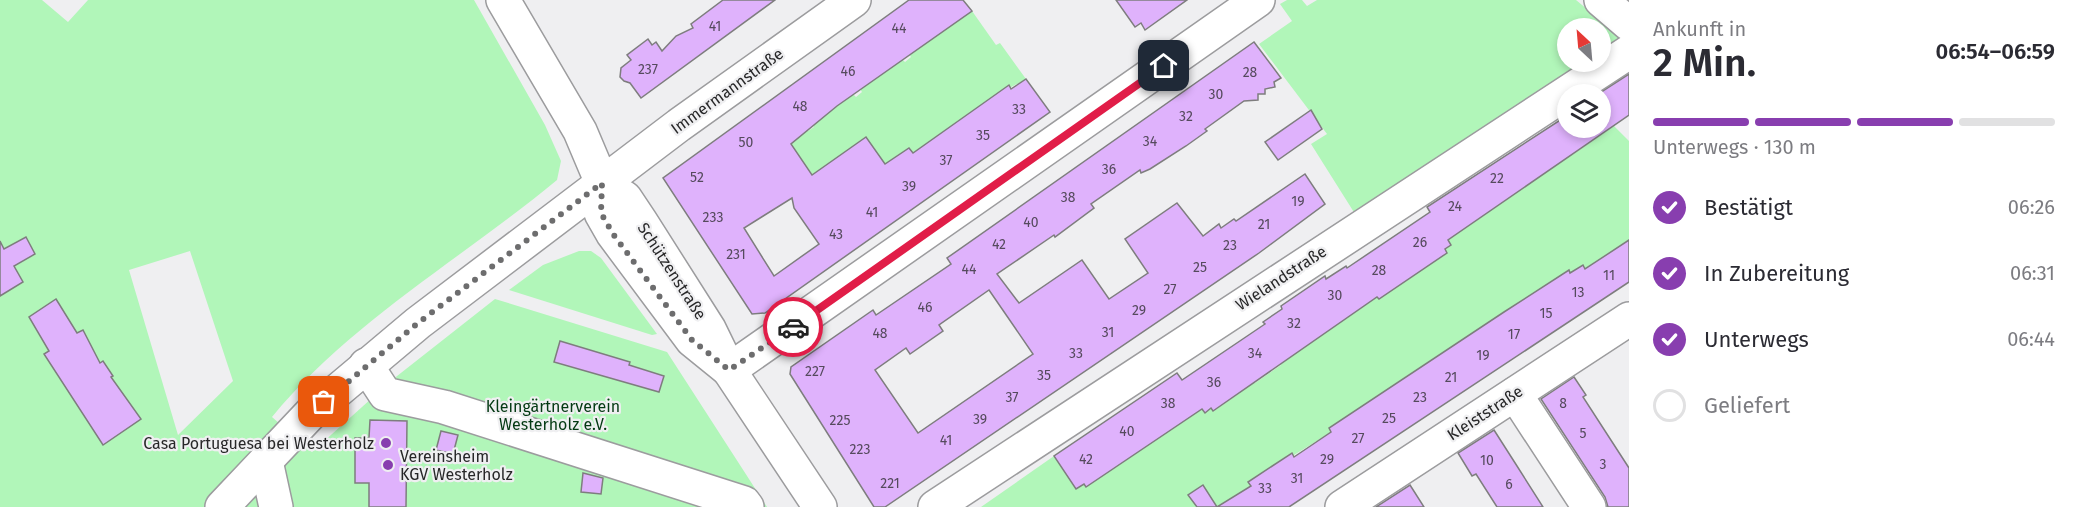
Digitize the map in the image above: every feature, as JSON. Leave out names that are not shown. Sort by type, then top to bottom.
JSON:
[{"type":"street","name":"Schützenstraße","points":[[503,0],[580,131],[602,183],[601,213],[613,234],[692,340],[729,370],[820,507]]},
{"type":"street","name":"Immermannstraße","points":[[222,507],[311,413],[366,365],[602,183],[854,0]]},
{"type":"street","points":[[729,370],[1258,0]]},
{"type":"street","points":[[1601,0],[1629,24]]},
{"type":"street","name":"Wielandstraße","points":[[935,507],[1629,52]]},
{"type":"street","name":"Kleiststraße","points":[[1342,507],[1629,320]]},
{"type":"street","points":[[366,365],[385,394],[444,407],[744,503],[747,507]]},
{"type":"street","points":[[1515,394],[1589,507]]},
{"type":"street","points":[[266,461],[276,507]]},
{"type":"green space","name":"Kleingärtnerverein Westerholz e.V.","points":[[0,0],[42,0],[68,22],[88,0],[474,0],[545,125],[561,161],[557,180],[371,321],[303,383],[272,417],[312,452],[392,380],[495,299],[667,352],[767,507],[0,507]],"holes":[[[190,251],[233,381],[178,435],[129,270]]]},
{"type":"green space","points":[[1287,0],[1302,0],[1307,6],[1317,0],[1576,0],[1598,18],[1557,18],[1557,72],[1588,72],[1570,84],[1557,84],[1557,93],[1362,225],[1311,144],[1327,134],[1259,44],[1292,21],[1280,4]]},
{"type":"green space","points":[[972,11],[996,45],[1000,43],[1026,79],[993,97],[975,115],[972,111],[919,149],[921,153],[900,166],[813,175],[788,141],[805,129],[808,131],[814,127],[812,124],[853,94],[856,97],[862,92],[860,89],[902,59],[905,62],[911,57],[909,54]]},
{"type":"green space","points":[[1611,29],[1629,44],[1611,56]]},
{"type":"green space","points":[[1614,126],[1629,141],[1629,240],[1585,269],[1583,265],[1570,273],[1568,270],[1557,278],[1558,281],[1329,428],[1331,432],[1249,483],[1251,486],[1245,490],[1246,492],[1224,507],[981,507],[1054,456],[1076,489],[1084,484],[1086,487],[1200,405],[1205,413],[1211,408],[1214,411],[1240,393],[1238,390],[1253,380],[1255,383],[1281,365],[1279,362],[1376,295],[1379,299],[1447,253],[1445,249],[1451,245],[1446,237],[1455,235],[1522,189],[1520,185],[1548,172],[1569,152],[1572,155],[1597,138],[1611,138],[1611,128]]},
{"type":"green space","points":[[579,251],[591,251],[601,258],[657,334],[652,335],[509,290],[543,265]]},
{"type":"building","points":[[723,0],[775,0],[641,98],[630,83],[620,77],[621,68],[631,60],[627,55],[648,39],[652,45],[656,42],[662,51],[676,36],[693,28],[691,24]]},
{"type":"building","points":[[909,0],[963,0],[972,11],[837,106],[791,144],[812,175],[866,137],[885,164],[909,148],[913,153],[1009,85],[1011,89],[1026,79],[1050,112],[765,313],[752,314],[663,178]],"holes":[[[792,198],[794,208],[819,244],[774,276],[744,228]]]},
{"type":"building","points":[[1116,0],[1187,0],[1145,30],[1141,23],[1135,27]]},
{"type":"building","points":[[1254,42],[1281,78],[1274,82],[1275,87],[1265,89],[1265,94],[1258,94],[1258,100],[1244,101],[1205,129],[1207,131],[1150,169],[1141,173],[1140,170],[1091,204],[1094,208],[1055,237],[1054,235],[997,274],[1019,303],[1082,260],[1109,299],[1148,273],[1125,239],[1177,203],[1203,236],[1219,224],[1221,228],[1234,219],[1236,221],[1305,174],[1325,204],[1259,253],[885,507],[874,507],[790,374],[791,367],[873,310],[876,315],[951,264],[947,258]],"holes":[[[989,290],[1033,354],[918,433],[875,370],[906,348],[910,354],[943,331],[939,325]]]},
{"type":"building","points":[[1629,74],[1629,115],[1611,127],[1611,86]]},
{"type":"building","points":[[1311,110],[1322,129],[1278,160],[1265,142]]},
{"type":"building","points":[[1557,122],[1557,138],[1596,138],[1448,240],[1451,245],[1445,249],[1447,253],[1379,299],[1377,297],[1213,411],[1211,408],[1205,413],[1202,409],[1086,487],[1084,484],[1076,489],[1054,456],[1177,373],[1182,380],[1265,324],[1263,322],[1282,309],[1281,306],[1325,276],[1326,279],[1346,266],[1347,268],[1430,212],[1427,207]]},
{"type":"building","points":[[26,237],[35,254],[14,266],[23,282],[0,296],[0,241],[4,249]]},
{"type":"building","points":[[1629,240],[1629,282],[1289,507],[1217,507],[1251,486],[1248,482],[1292,453],[1294,457],[1331,432],[1329,428],[1504,312],[1569,270],[1570,273],[1583,265],[1585,269]]},
{"type":"building","points":[[56,299],[77,333],[83,330],[100,363],[103,361],[113,376],[111,377],[141,419],[103,445],[44,354],[49,351],[29,317]]},
{"type":"building","points":[[560,341],[630,362],[629,365],[664,376],[659,392],[554,362]]},
{"type":"building","points":[[1574,377],[1586,395],[1583,397],[1629,468],[1629,507],[1608,507],[1605,497],[1541,399]]},
{"type":"building","name":"Vereinsheim KGV Westerholz","points":[[370,420],[407,421],[406,507],[369,507],[369,483],[355,483],[355,438],[369,438]]},
{"type":"building","points":[[1494,430],[1543,507],[1497,507],[1476,474],[1472,476],[1458,453]]},
{"type":"building","points":[[441,431],[458,435],[453,454],[436,450]]},
{"type":"building","points":[[583,473],[603,478],[601,494],[581,492]]},
{"type":"building","points":[[1203,485],[1217,507],[1197,507],[1188,495]]},
{"type":"building","points":[[1410,485],[1424,507],[1376,507]]},
{"type":"way so far","points":[[324,402],[418,323],[602,183],[601,213],[613,234],[692,340],[729,370],[793,327]]},
{"type":"place","name":"Casa Portuguesa bei Westerholz","points":[[386,443]]},
{"type":"place","name":"Vereinsheim KGV Westerholz","points":[[388,465]]},
{"type":"route","points":[[793,327],[1164,66]]}]
